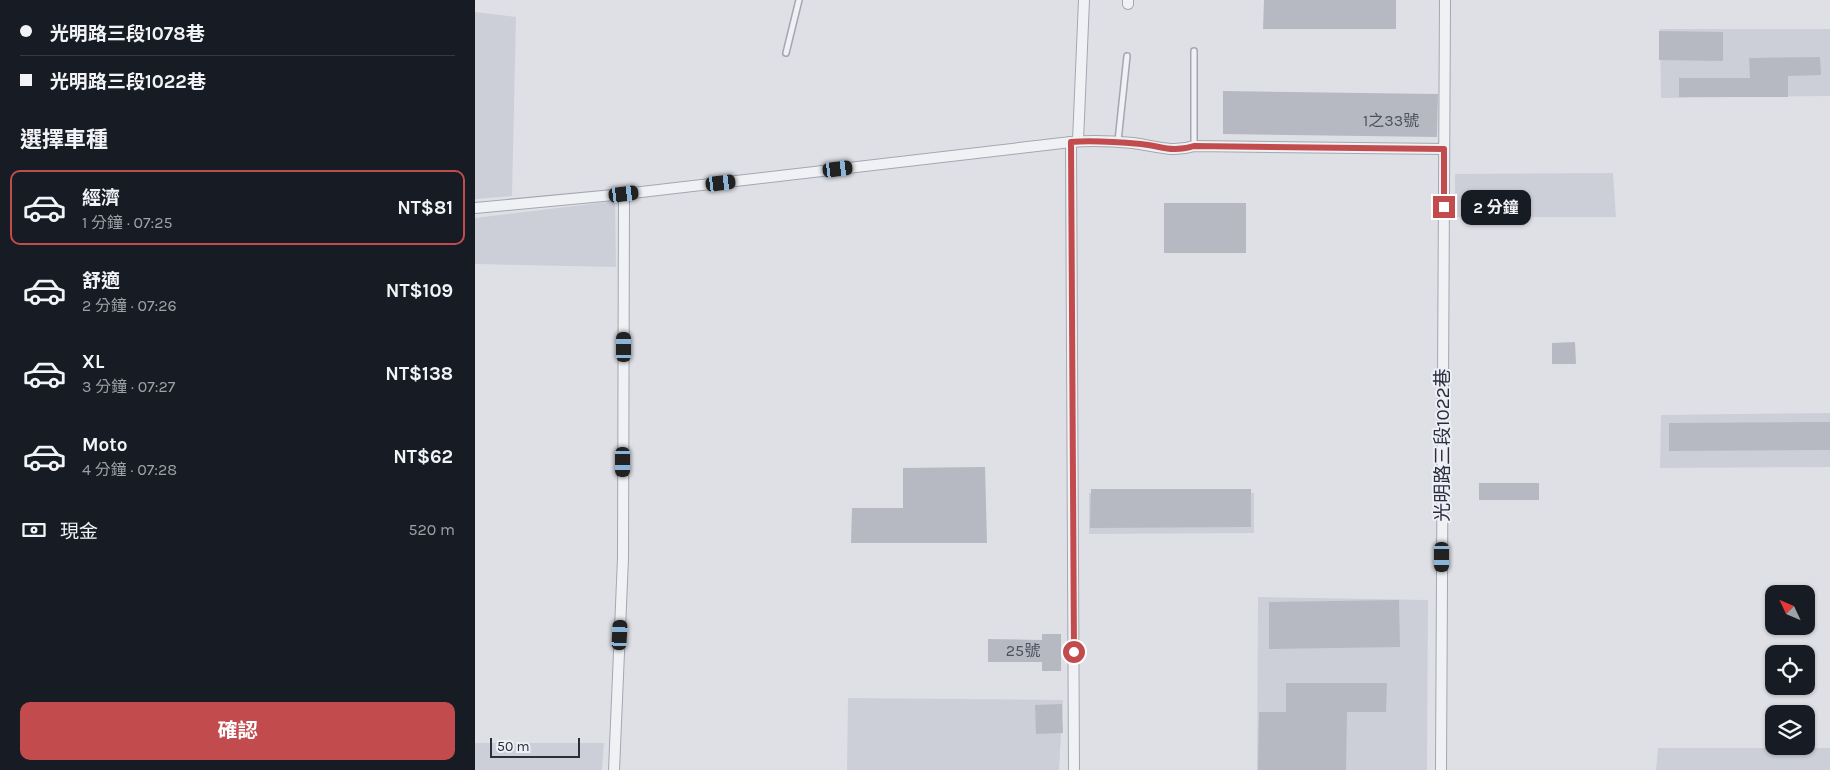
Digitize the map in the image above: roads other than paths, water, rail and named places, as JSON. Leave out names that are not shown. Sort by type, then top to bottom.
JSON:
[{"type":"street","points":[[1074,770],[1075,141],[1084,0]]},
{"type":"street","name":"光明路三段1022巷","points":[[1441,770],[1445,0]]},
{"type":"street","points":[[475,208],[624,194],[1075,141],[1117,141],[1166,150],[1181,150],[1194,146],[1444,149]]},
{"type":"street","points":[[614,770],[623,558],[624,194]]},
{"type":"lane","points":[[786,53],[799,0]]},
{"type":"lane","points":[[1194,51],[1194,146]]},
{"type":"lane","points":[[1117,141],[1127,56]]}]
